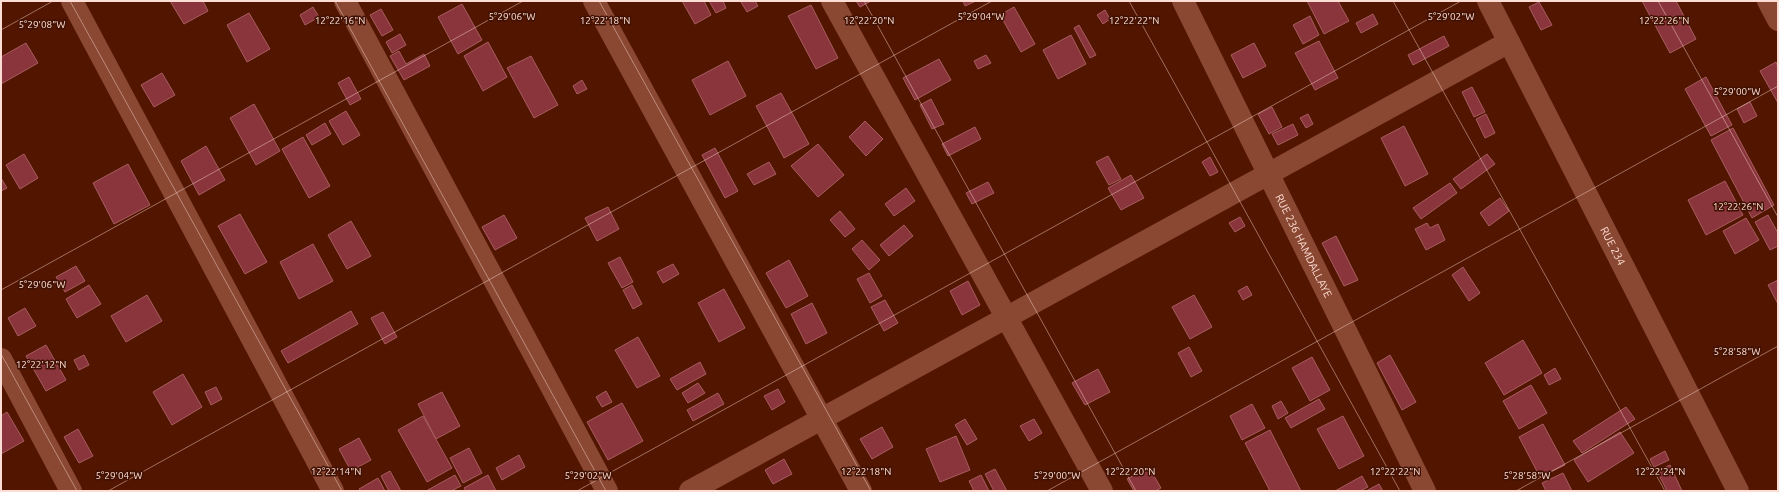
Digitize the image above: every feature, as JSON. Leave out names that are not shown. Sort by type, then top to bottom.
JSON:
[{"type":"street","points":[[72,1],[333,491]]},
{"type":"street","points":[[345,1],[607,491]]},
{"type":"street","points":[[594,1],[861,491]]},
{"type":"street","points":[[832,1],[1102,491]]},
{"type":"street","name":"RUE 236 HAMDALLAYE","points":[[1183,1],[1425,491]]},
{"type":"street","name":"RUE 234","points":[[1488,1],[1738,491]]},
{"type":"street","points":[[1768,1],[1778,20]]},
{"type":"street","points":[[690,491],[1509,42]]},
{"type":"street","points":[[1,359],[71,491]]},
{"type":"building","points":[[170,1],[203,1],[208,11],[184,24]]},
{"type":"building","points":[[682,1],[704,1],[711,15],[695,24]]},
{"type":"building","points":[[709,1],[723,1],[726,8],[716,13]]},
{"type":"building","points":[[755,1],[758,6],[747,12],[741,2]]},
{"type":"building","points":[[856,1],[871,1],[860,7]]},
{"type":"building","points":[[963,1],[976,1],[965,6]]},
{"type":"building","points":[[1307,1],[1338,1],[1349,21],[1324,34]]},
{"type":"building","points":[[1642,1],[1676,1],[1696,39],[1670,53]]},
{"type":"building","points":[[1539,2],[1552,25],[1541,30],[1529,7]]},
{"type":"building","points":[[462,4],[482,40],[458,54],[438,17]]},
{"type":"building","points":[[811,5],[838,58],[816,69],[788,16]]},
{"type":"building","points":[[313,7],[319,17],[305,25],[300,15]]},
{"type":"building","points":[[1014,7],[1035,44],[1021,52],[1000,15]]},
{"type":"building","points":[[381,9],[393,30],[382,36],[370,15]]},
{"type":"building","points":[[1105,10],[1110,19],[1103,24],[1097,15]]},
{"type":"building","points":[[249,13],[270,49],[247,62],[227,25]]},
{"type":"building","points":[[1373,14],[1378,24],[1361,33],[1356,23]]},
{"type":"building","points":[[1310,16],[1319,35],[1303,44],[1293,25]]},
{"type":"building","points":[[1079,25],[1096,55],[1090,58],[1074,28]]},
{"type":"building","points":[[400,34],[406,45],[392,53],[386,42]]},
{"type":"building","points":[[1071,35],[1086,64],[1058,79],[1043,50]]},
{"type":"building","points":[[1444,36],[1449,46],[1413,65],[1408,55]]},
{"type":"building","points":[[1319,41],[1338,78],[1315,90],[1295,53]]},
{"type":"building","points":[[488,42],[507,77],[483,91],[464,56]]},
{"type":"building","points":[[26,43],[38,63],[1,84],[1,57]]},
{"type":"building","points":[[1254,43],[1266,66],[1243,78],[1231,55]]},
{"type":"building","points":[[399,51],[406,64],[424,54],[430,66],[404,80],[390,56]]},
{"type":"building","points":[[986,55],[991,63],[978,69],[974,61]]},
{"type":"building","points":[[531,56],[558,105],[534,118],[507,68]]},
{"type":"building","points":[[939,59],[951,80],[915,100],[903,78]]},
{"type":"building","points":[[728,61],[746,96],[710,115],[692,80]]},
{"type":"building","points":[[1776,62],[1778,67],[1778,103],[1760,71]]},
{"type":"building","points":[[162,73],[175,95],[154,107],[141,85]]},
{"type":"building","points":[[349,77],[361,99],[350,105],[338,83]]},
{"type":"building","points":[[1706,77],[1732,125],[1711,136],[1685,89]]},
{"type":"building","points":[[582,80],[587,89],[577,94],[573,86]]},
{"type":"building","points":[[1472,87],[1485,112],[1474,117],[1462,92]]},
{"type":"building","points":[[781,93],[809,144],[784,158],[756,106]]},
{"type":"building","points":[[931,99],[944,124],[932,129],[920,105]]},
{"type":"building","points":[[1750,102],[1757,116],[1744,123],[1737,109]]},
{"type":"building","points":[[254,104],[280,151],[256,165],[230,118]]},
{"type":"building","points":[[1272,107],[1282,127],[1269,134],[1258,114]]},
{"type":"building","points":[[346,111],[360,135],[343,145],[329,121]]},
{"type":"building","points":[[1308,114],[1313,124],[1306,128],[1300,118]]},
{"type":"building","points":[[1486,114],[1495,133],[1485,138],[1476,119]]},
{"type":"building","points":[[865,121],[883,139],[866,156],[849,137]]},
{"type":"building","points":[[325,123],[331,134],[312,145],[306,135]]},
{"type":"building","points":[[1293,124],[1298,135],[1278,145],[1272,134]]},
{"type":"building","points":[[1404,126],[1428,174],[1405,186],[1381,138]]},
{"type":"building","points":[[975,127],[981,139],[948,156],[942,144]]},
{"type":"building","points":[[1733,128],[1774,205],[1752,218],[1711,140]]},
{"type":"building","points":[[303,137],[330,186],[309,198],[282,149]]},
{"type":"building","points":[[818,144],[844,175],[818,197],[791,166]]},
{"type":"building","points":[[206,146],[225,180],[199,195],[181,161]]},
{"type":"building","points":[[715,148],[738,191],[725,198],[702,155]]},
{"type":"building","points":[[24,154],[38,178],[20,189],[6,165]]},
{"type":"building","points":[[1487,154],[1495,164],[1461,189],[1453,179]]},
{"type":"building","points":[[1108,156],[1121,179],[1109,185],[1096,162]]},
{"type":"building","points":[[1210,157],[1218,172],[1210,176],[1202,162]]},
{"type":"building","points":[[769,162],[776,174],[754,185],[747,174]]},
{"type":"building","points":[[128,164],[150,205],[114,224],[93,183]]},
{"type":"building","points":[[1131,175],[1144,198],[1121,210],[1108,188]]},
{"type":"building","points":[[1,178],[7,188],[1,191]]},
{"type":"building","points":[[1725,181],[1743,215],[1706,235],[1688,200]]},
{"type":"building","points":[[988,182],[994,193],[972,204],[966,193]]},
{"type":"building","points":[[1450,183],[1457,193],[1421,219],[1413,208]]},
{"type":"building","points":[[906,188],[915,201],[894,216],[885,204]]},
{"type":"building","points":[[1500,198],[1509,211],[1489,226],[1480,213]]},
{"type":"building","points":[[608,207],[619,229],[597,241],[585,218]]},
{"type":"building","points":[[840,211],[855,229],[845,237],[830,220]]},
{"type":"building","points":[[240,214],[267,262],[245,274],[218,226]]},
{"type":"building","points":[[504,215],[517,238],[495,250],[482,227]]},
{"type":"building","points":[[1768,215],[1778,233],[1778,246],[1770,250],[1755,222]]},
{"type":"building","points":[[1240,217],[1245,226],[1235,232],[1229,223]]},
{"type":"building","points":[[1746,218],[1759,240],[1735,254],[1723,231]]},
{"type":"building","points":[[351,221],[371,256],[347,269],[328,235]]},
{"type":"building","points":[[1427,223],[1430,228],[1438,224],[1445,240],[1426,250],[1415,229]]},
{"type":"building","points":[[904,225],[913,236],[889,256],[880,245]]},
{"type":"building","points":[[1336,236],[1358,280],[1344,286],[1322,243]]},
{"type":"building","points":[[862,240],[880,260],[869,270],[852,249]]},
{"type":"building","points":[[313,244],[333,281],[299,299],[280,262]]},
{"type":"building","points":[[620,257],[633,282],[622,288],[608,263]]},
{"type":"building","points":[[789,260],[808,296],[786,308],[766,273]]},
{"type":"building","points":[[673,264],[679,274],[663,283],[657,272]]},
{"type":"building","points":[[76,266],[85,281],[65,292],[56,277]]},
{"type":"building","points":[[1463,267],[1480,293],[1469,301],[1452,275]]},
{"type":"building","points":[[869,273],[882,296],[870,303],[857,279]]},
{"type":"building","points":[[1778,280],[1778,304],[1768,285]]},
{"type":"building","points":[[968,281],[980,305],[962,315],[950,291]]},
{"type":"building","points":[[89,285],[101,304],[77,318],[66,299]]},
{"type":"building","points":[[632,285],[642,304],[633,309],[623,290]]},
{"type":"building","points":[[1247,286],[1252,295],[1243,300],[1238,291]]},
{"type":"building","points":[[724,289],[745,328],[719,342],[698,303]]},
{"type":"building","points":[[147,295],[162,321],[126,342],[111,316]]},
{"type":"building","points":[[1194,295],[1212,327],[1190,339],[1172,307]]},
{"type":"building","points":[[885,300],[898,323],[884,331],[871,307]]},
{"type":"building","points":[[812,303],[827,333],[806,344],[791,314]]},
{"type":"building","points":[[25,308],[36,326],[18,336],[8,318]]},
{"type":"building","points":[[351,311],[358,324],[288,363],[281,351]]},
{"type":"building","points":[[383,312],[397,337],[385,344],[371,318]]},
{"type":"building","points":[[638,337],[660,376],[637,388],[615,350]]},
{"type":"building","points":[[1523,340],[1542,373],[1504,395],[1485,363]]},
{"type":"building","points":[[46,345],[66,380],[46,391],[26,356]]},
{"type":"building","points":[[1189,347],[1202,371],[1191,377],[1178,353]]},
{"type":"building","points":[[84,355],[89,365],[79,370],[74,360]]},
{"type":"building","points":[[1390,355],[1416,402],[1402,410],[1377,363]]},
{"type":"building","points":[[1312,357],[1330,390],[1310,401],[1292,368]]},
{"type":"building","points":[[700,362],[706,374],[677,390],[670,379]]},
{"type":"building","points":[[1555,368],[1561,379],[1549,385],[1544,375]]},
{"type":"building","points":[[1098,369],[1110,392],[1085,405],[1072,383]]},
{"type":"building","points":[[183,374],[202,407],[172,425],[153,392]]},
{"type":"building","points":[[698,383],[705,393],[688,403],[682,393]]},
{"type":"building","points":[[1531,385],[1547,413],[1519,429],[1503,401]]},
{"type":"building","points":[[216,387],[222,399],[211,405],[205,392]]},
{"type":"building","points":[[778,389],[785,402],[772,410],[764,396]]},
{"type":"building","points":[[606,391],[612,402],[602,407],[596,397]]},
{"type":"building","points":[[442,392],[460,426],[436,439],[418,404]]},
{"type":"building","points":[[718,393],[724,404],[693,421],[687,410]]},
{"type":"building","points":[[1319,399],[1325,409],[1291,428],[1285,418]]},
{"type":"building","points":[[1281,401],[1288,413],[1278,419],[1272,406]]},
{"type":"building","points":[[622,403],[643,441],[608,460],[587,422]]},
{"type":"building","points":[[1252,404],[1265,428],[1242,440],[1230,416]]},
{"type":"building","points":[[1626,407],[1635,419],[1582,453],[1573,441]]},
{"type":"building","points":[[7,412],[24,441],[1,454],[1,416]]},
{"type":"building","points":[[423,416],[452,468],[427,482],[398,430]]},
{"type":"building","points":[[1343,416],[1364,456],[1339,469],[1317,429]]},
{"type":"building","points":[[965,419],[977,439],[967,445],[955,425]]},
{"type":"building","points":[[1034,419],[1042,433],[1029,441],[1020,426]]},
{"type":"building","points":[[1543,424],[1565,465],[1540,477],[1519,437]]},
{"type":"building","points":[[882,427],[893,447],[872,459],[860,439]]},
{"type":"building","points":[[78,429],[93,456],[79,463],[64,437]]},
{"type":"building","points":[[1270,430],[1301,491],[1270,491],[1245,443]]},
{"type":"building","points":[[1620,432],[1634,453],[1588,482],[1574,460]]},
{"type":"building","points":[[956,436],[970,470],[940,482],[926,449]]},
{"type":"building","points":[[359,438],[371,460],[351,471],[339,449]]},
{"type":"building","points":[[469,448],[482,473],[463,483],[450,458]]},
{"type":"building","points":[[1665,451],[1669,460],[1654,467],[1650,459]]},
{"type":"building","points":[[519,455],[525,467],[502,480],[496,468]]},
{"type":"building","points":[[784,459],[792,474],[773,484],[765,470]]},
{"type":"building","points":[[1670,465],[1682,491],[1667,491],[1657,471]]},
{"type":"building","points":[[1149,467],[1161,488],[1155,491],[1134,491],[1127,479]]},
{"type":"building","points":[[995,469],[1007,491],[994,491],[985,474]]},
{"type":"building","points":[[390,471],[401,491],[389,491],[381,476]]},
{"type":"building","points":[[1563,473],[1572,491],[1546,491],[1542,483]]},
{"type":"building","points":[[455,475],[461,486],[451,491],[426,491]]},
{"type":"building","points":[[488,475],[496,491],[466,491],[464,488]]},
{"type":"building","points":[[981,475],[989,491],[974,491],[969,481]]},
{"type":"building","points":[[1362,476],[1368,487],[1360,491],[1335,491]]},
{"type":"building","points":[[378,478],[385,491],[360,491],[359,489]]},
{"type":"building","points":[[1379,484],[1383,491],[1366,491]]}]
